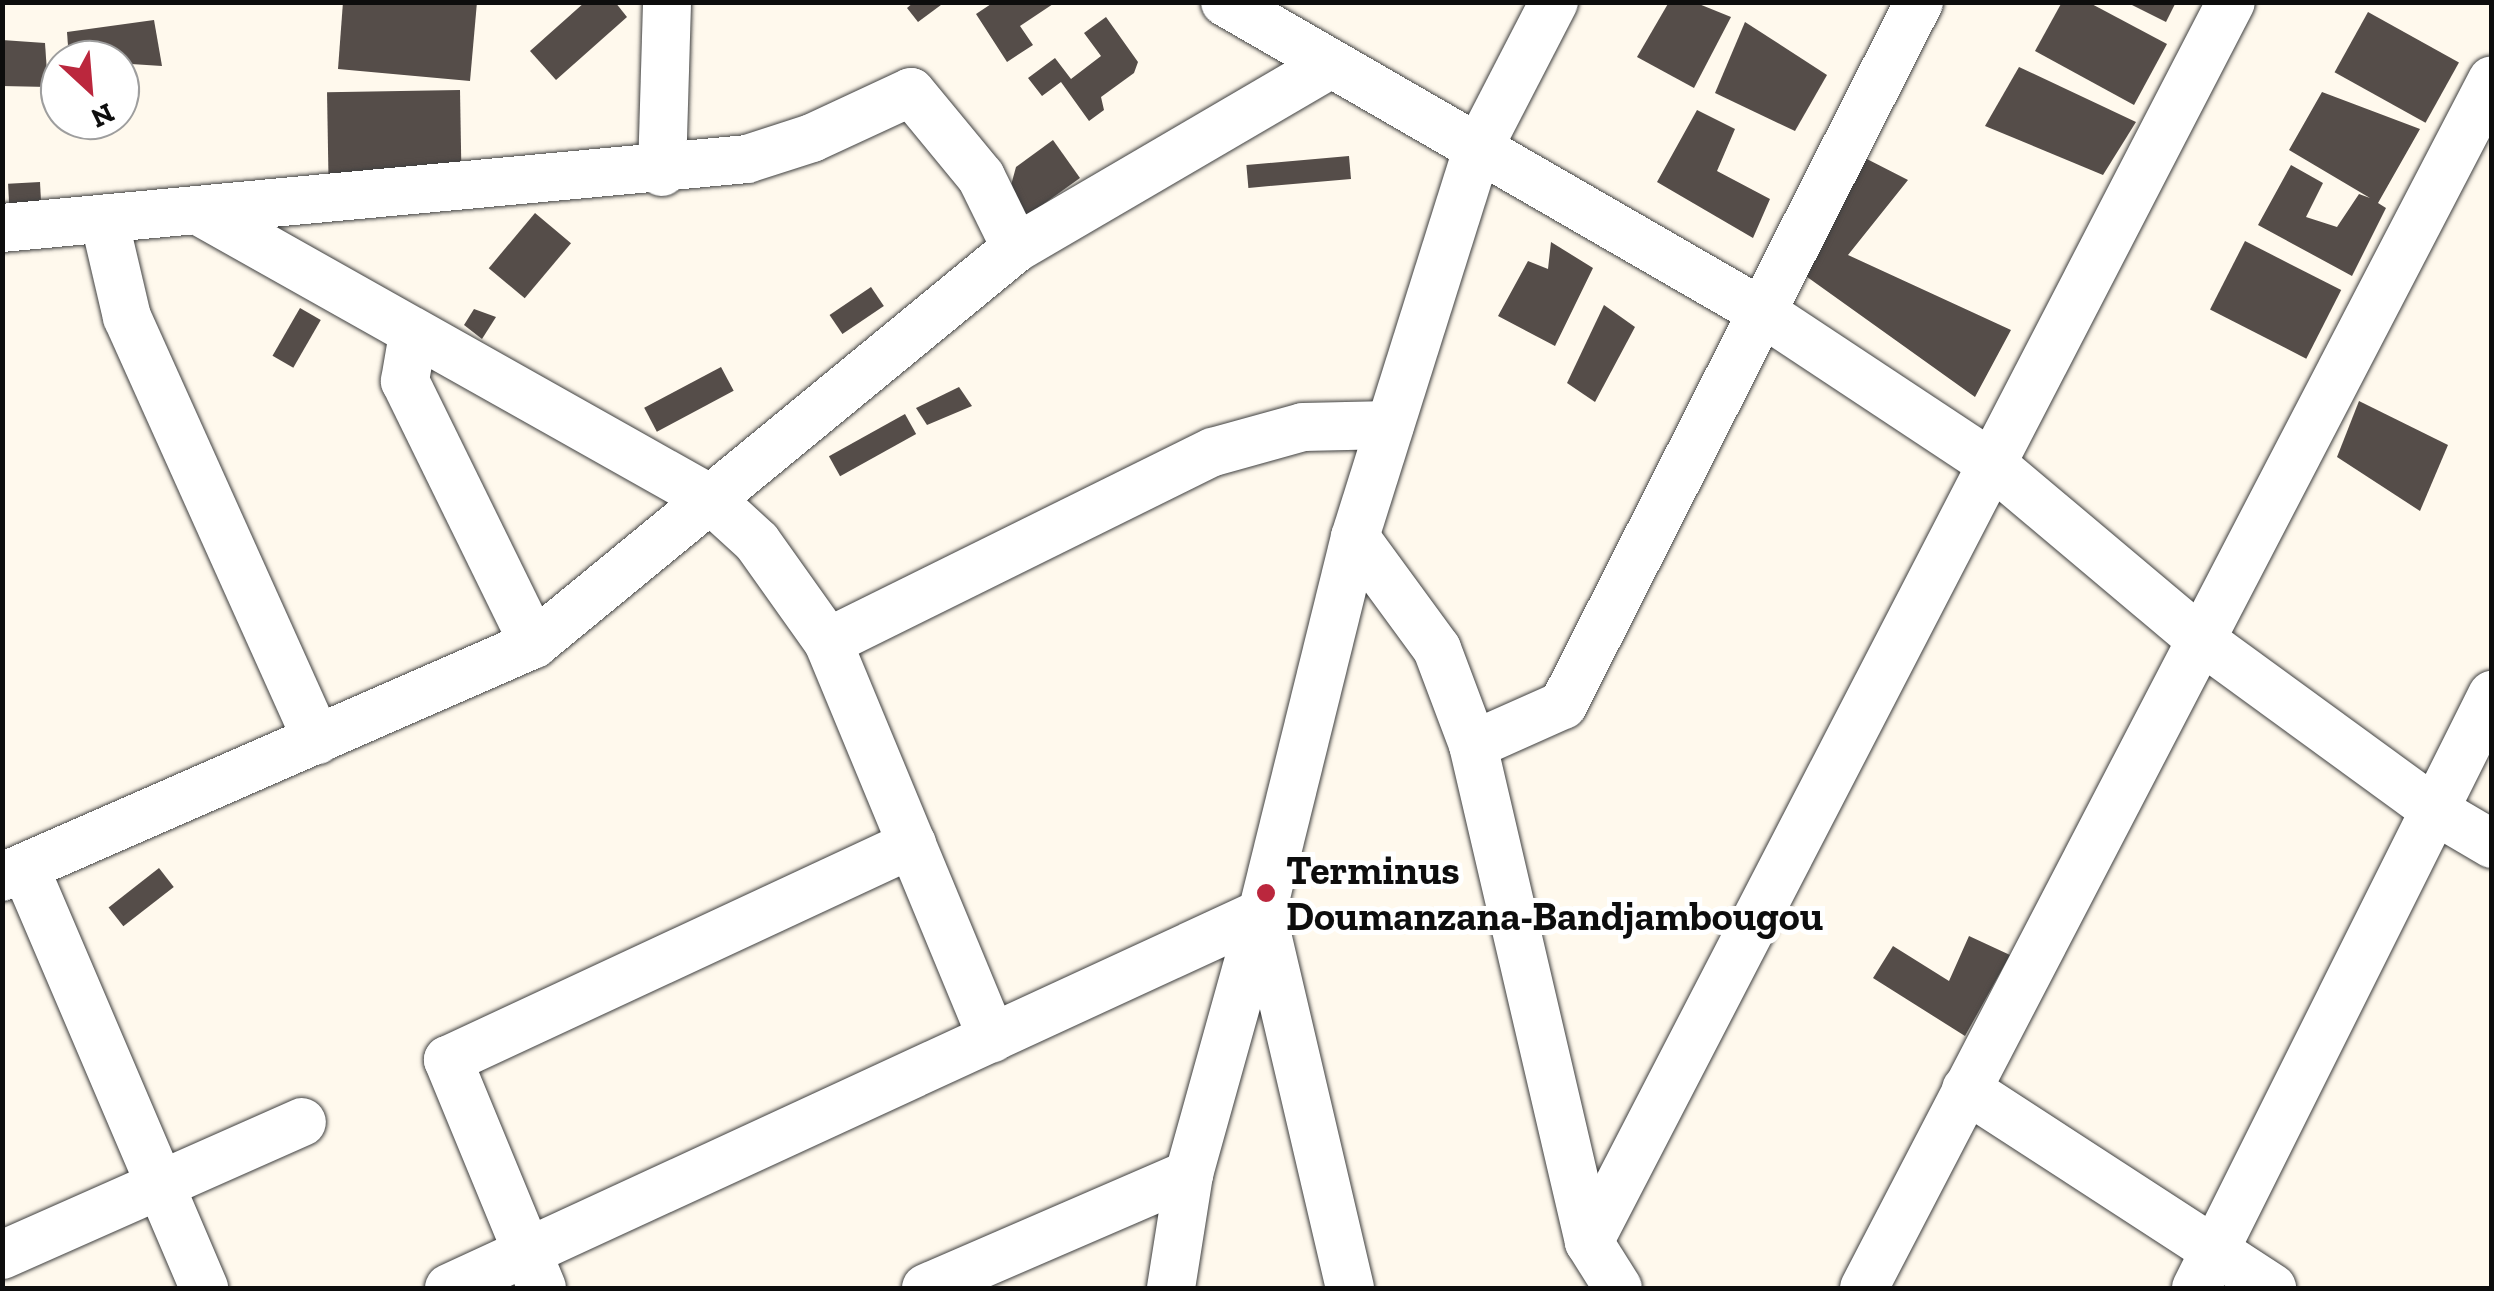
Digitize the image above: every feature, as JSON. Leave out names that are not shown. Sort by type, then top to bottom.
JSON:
[{"type":"street","points":[[662,172],[667,2]]},
{"type":"street","points":[[1225,2],[1476,153],[1762,312],[1992,464],[2200,639],[2436,811],[2492,844]]},
{"type":"street","points":[[1171,1288],[1189,1174],[1262,913],[1354,536],[1476,153],[1554,2]]},
{"type":"street","points":[[1473,744],[1562,704],[1919,2]]},
{"type":"street","points":[[1588,1242],[2232,2]]},
{"type":"street","points":[[204,1288],[14,872],[534,644],[1016,248],[1329,64]]},
{"type":"street","points":[[1864,1288],[2492,80]]},
{"type":"street","points":[[2,228],[662,172],[763,154],[910,92],[981,177],[1016,248]]},
{"type":"street","points":[[199,212],[709,498],[758,542],[828,642],[992,1038]]},
{"type":"street","points":[[104,220],[127,317],[317,740]]},
{"type":"street","points":[[414,334],[405,381],[534,644]]},
{"type":"street","points":[[828,642],[1213,452],[1302,427],[1390,425]]},
{"type":"street","points":[[1354,536],[1437,649],[1473,744],[1588,1242],[1618,1288]]},
{"type":"street","points":[[2206,1270],[2492,694]]},
{"type":"street","points":[[534,1270],[448,1060],[912,844]]},
{"type":"street","points":[[449,1288],[534,1270],[992,1038],[1262,913]]},
{"type":"street","points":[[1262,913],[1350,1288]]},
{"type":"street","points":[[1966,1089],[2206,1270],[2272,1288]]},
{"type":"street","points":[[2,1255],[302,1122]]},
{"type":"street","points":[[926,1288],[1189,1174]]},
{"type":"building","points":[[343,2],[477,2],[470,81],[338,69]]},
{"type":"building","points":[[585,2],[615,2],[627,17],[556,80],[530,51]]},
{"type":"building","points":[[914,2],[945,2],[918,22],[907,8]]},
{"type":"building","points":[[994,2],[1056,2],[1020,26],[1033,45],[1007,62],[976,14]]},
{"type":"building","points":[[1669,2],[1694,2],[1731,17],[1694,88],[1637,57]]},
{"type":"building","points":[[2062,2],[2088,2],[2167,44],[2134,105],[2035,51]]},
{"type":"building","points":[[2126,2],[2176,2],[2166,22]]},
{"type":"building","points":[[2368,12],[2459,62],[2426,123],[2335,72]]},
{"type":"building","points":[[1106,17],[1138,62],[1134,73],[1101,97],[1104,110],[1089,121],[1061,82],[1042,96],[1028,78],[1055,58],[1071,79],[1101,56],[1084,33]]},
{"type":"building","points":[[154,20],[162,66],[140,65],[140,40],[68,40],[67,32]]},
{"type":"building","points":[[1745,22],[1827,75],[1795,131],[1715,93]]},
{"type":"building","points":[[2,40],[40,43],[40,87],[2,86]]},
{"type":"building","points":[[2019,67],[2136,122],[2103,175],[1985,126]]},
{"type":"building","points":[[460,90],[461,172],[328,174],[327,92]]},
{"type":"building","points":[[2322,92],[2420,129],[2378,203],[2386,208],[2352,276],[2258,225],[2291,165],[2323,183],[2306,217],[2337,227],[2359,194],[2370,198],[2289,150]]},
{"type":"building","points":[[1697,110],[1735,129],[1717,171],[1770,199],[1753,238],[1657,182]]},
{"type":"building","points":[[1053,140],[1080,178],[1024,218],[1008,196],[1016,167]]},
{"type":"building","points":[[1349,156],[1351,179],[1248,188],[1246,165]]},
{"type":"building","points":[[1863,157],[1908,180],[1848,255],[2011,330],[1975,397],[1803,274]]},
{"type":"building","points":[[40,182],[41,204],[9,206],[8,184]]},
{"type":"building","points":[[535,213],[571,243],[525,298],[489,268]]},
{"type":"building","points":[[2245,241],[2341,290],[2306,359],[2210,310]]},
{"type":"building","points":[[1551,242],[1593,268],[1555,346],[1498,316],[1528,261],[1548,269]]},
{"type":"building","points":[[871,287],[884,306],[842,334],[830,315]]},
{"type":"building","points":[[1604,305],[1635,327],[1595,402],[1567,383]]},
{"type":"building","points":[[300,308],[321,320],[293,368],[272,356]]},
{"type":"building","points":[[474,309],[496,317],[482,339],[464,325]]},
{"type":"building","points":[[721,367],[734,391],[657,432],[644,408]]},
{"type":"building","points":[[959,387],[972,406],[927,425],[916,408]]},
{"type":"building","points":[[2359,401],[2448,445],[2420,511],[2337,457]]},
{"type":"building","points":[[905,414],[916,434],[840,476],[829,456]]},
{"type":"building","points":[[159,868],[174,887],[123,926],[109,907]]},
{"type":"building","points":[[1969,936],[2010,955],[1965,1036],[1873,978],[1893,946],[1949,981]]},
{"type":"place","name":"Terminus Doumanzana-Bandjambougou","points":[[1266,893]]}]
